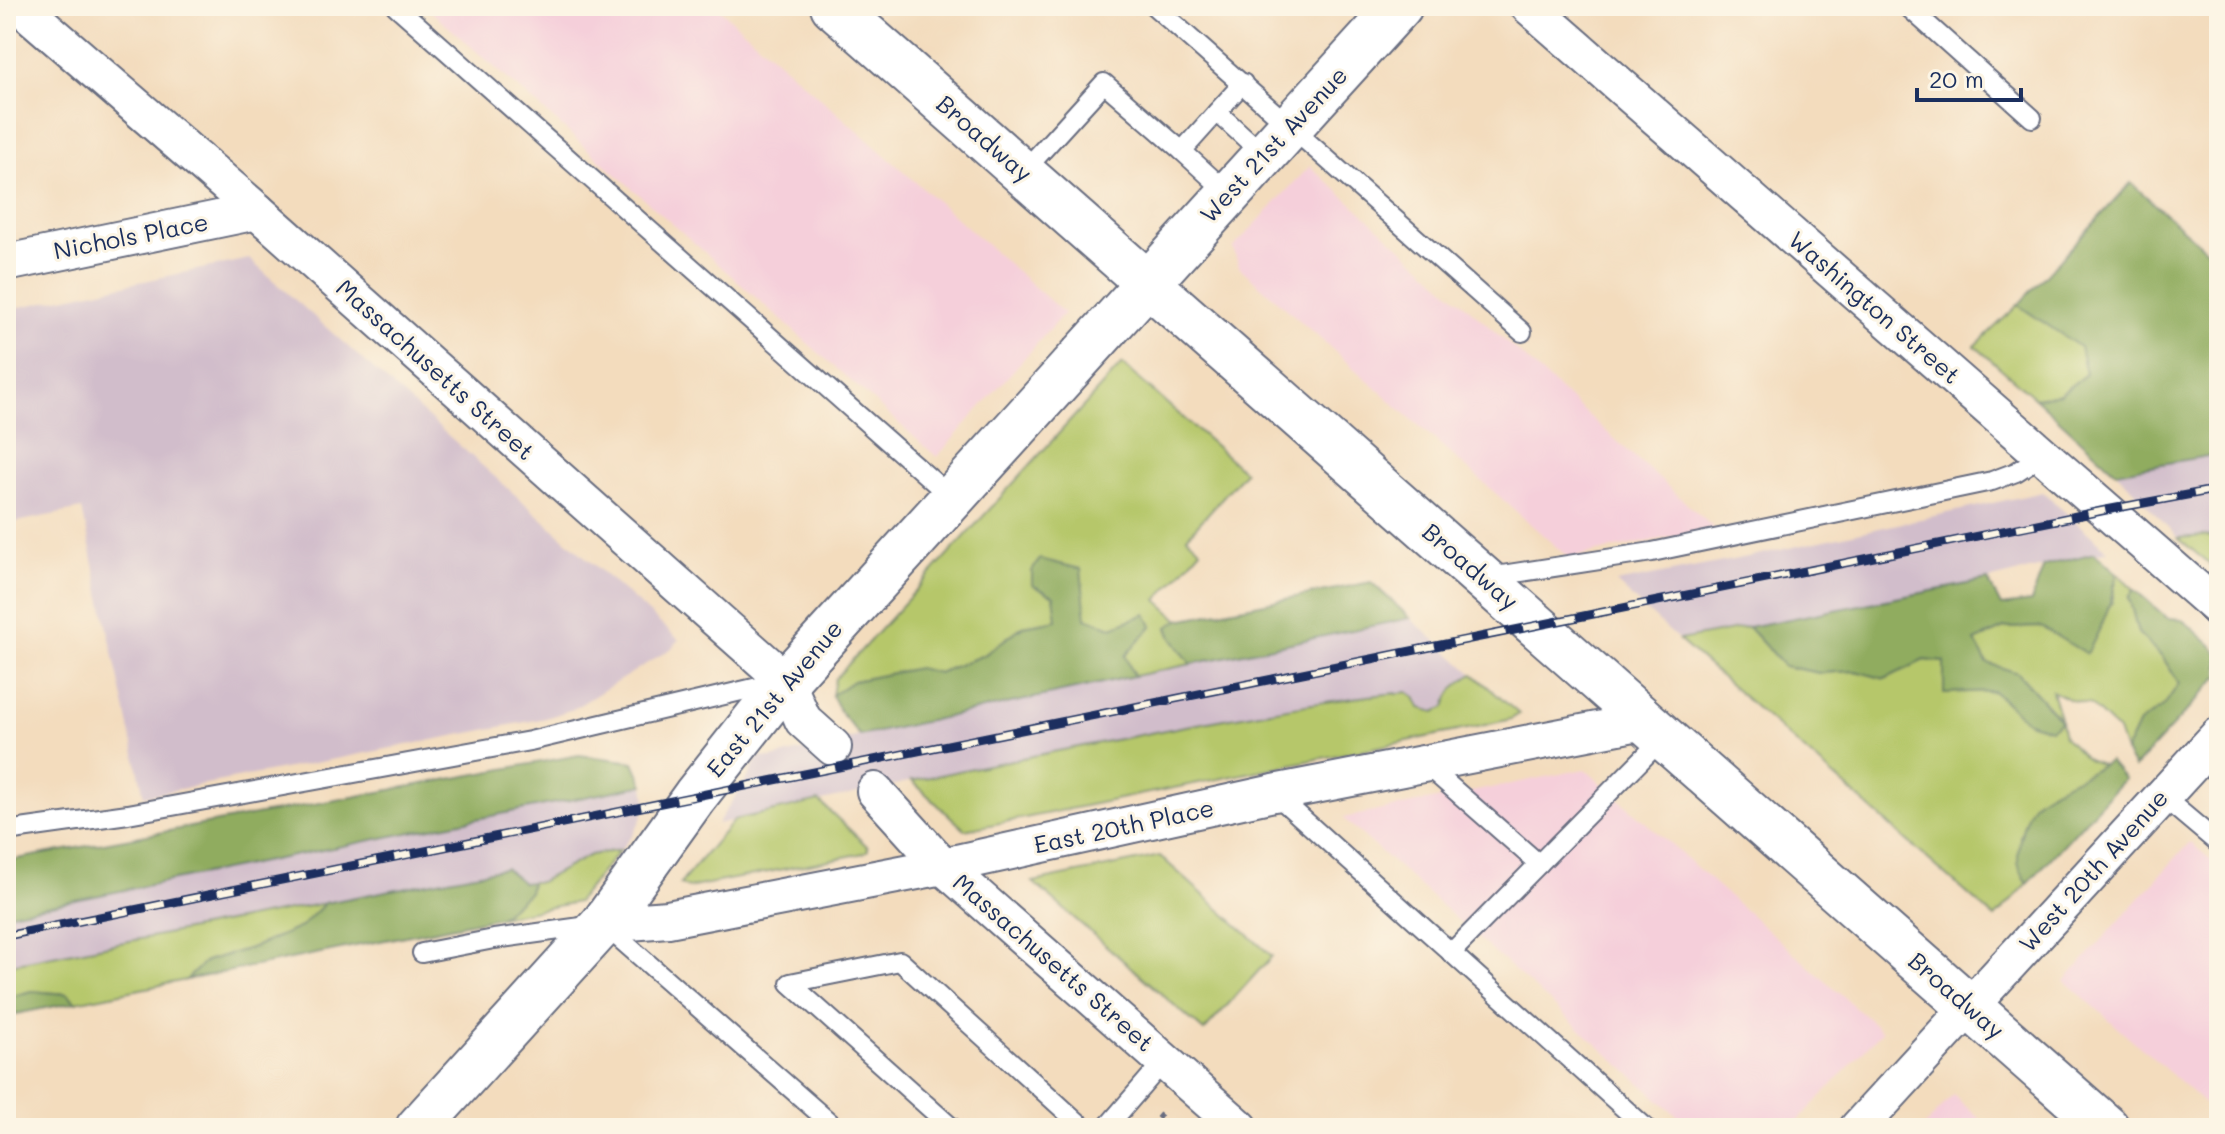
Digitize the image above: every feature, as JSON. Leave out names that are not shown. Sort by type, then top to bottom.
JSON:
[{"type":"main road","name":"Broadway","points":[[833,6],[2107,1128]]},
{"type":"main road","name":"West 21st Avenue","points":[[1147,282],[1400,6]]},
{"type":"main road","name":"East 21st Avenue","points":[[429,1124],[603,924],[702,786],[786,681],[1147,282]]},
{"type":"street","name":"Massachusetts Street","points":[[20,6],[257,211],[786,681],[803,720],[833,747]]},
{"type":"street","name":"Washington Street","points":[[1529,6],[2219,609]]},
{"type":"street","name":"Nichols Place","points":[[6,263],[257,211]]},
{"type":"street","name":"East 20th Place","points":[[603,924],[668,919],[943,866],[1274,793],[1425,764],[1654,729]]},
{"type":"street","name":"West 20th Avenue","points":[[1858,1128],[2219,735]]},
{"type":"street","name":"Massachusetts Street","points":[[875,791],[943,866],[1240,1128]]},
{"type":"lane","points":[[396,6],[952,498]]},
{"type":"lane","points":[[1154,6],[1243,83],[1278,141]]},
{"type":"lane","points":[[1907,6],[2032,118]]},
{"type":"lane","points":[[1022,173],[1104,83],[1229,194]]},
{"type":"lane","points":[[1182,151],[1243,83]]},
{"type":"lane","points":[[1217,112],[1278,141],[1522,332]]},
{"type":"lane","points":[[1483,578],[1652,552],[1992,481],[2016,472],[2042,455]]},
{"type":"lane","points":[[6,831],[128,814],[530,741],[786,681]]},
{"type":"lane","points":[[1451,953],[1539,864],[1654,729]]},
{"type":"lane","points":[[1425,764],[1539,864]]},
{"type":"lane","points":[[1274,793],[1646,1128]]},
{"type":"lane","points":[[2162,796],[2219,844]]},
{"type":"lane","points":[[422,953],[494,939],[603,924],[836,1128]]},
{"type":"lane","points":[[952,1128],[790,983],[900,961],[1084,1128]]},
{"type":"lane","points":[[1106,1128],[1164,1061]]},
{"type":"path","points":[[1150,1128],[1162,1113]]},
{"type":"shaded area","points":[[425,6],[716,6],[1064,313],[937,457]]},
{"type":"shaded area","points":[[1310,166],[1714,528],[1569,558],[1239,267],[1233,248]]},
{"type":"shaded area","points":[[249,259],[679,640],[672,648],[573,709],[546,718],[144,796],[82,509],[6,524],[6,310]]},
{"type":"shaded area","points":[[2219,454],[2219,538],[2178,538],[2116,472]]},
{"type":"shaded area","points":[[2043,492],[2108,551],[1988,580],[1679,640],[1616,583],[1743,558]]},
{"type":"shaded area","points":[[1410,618],[1473,674],[1458,683],[1449,693],[1445,707],[1435,712],[1420,708],[1415,697],[1387,694],[1299,705],[990,764],[717,824],[758,757],[772,758],[1151,671]]},
{"type":"shaded area","points":[[1585,769],[1882,1031],[1792,1128],[1691,1128],[1343,818]]},
{"type":"shaded area","points":[[644,785],[646,801],[642,817],[620,850],[590,855],[540,882],[523,883],[505,869],[6,965],[6,914]]},
{"type":"shaded area","points":[[2190,842],[2219,867],[2219,1116],[2065,981]]},
{"type":"shaded area","points":[[1953,1095],[1990,1128],[1923,1128]]},
{"type":"green space","points":[[2131,183],[2219,261],[2219,454],[2116,472],[2035,398],[2060,394],[2086,374],[2080,347],[2018,305]]},
{"type":"green space","points":[[2018,305],[2081,347],[2086,374],[2060,394],[2035,398],[1975,346]]},
{"type":"green space","points":[[1122,364],[1245,472],[1187,537],[1201,550],[1157,600],[1179,620],[1168,628],[1191,664],[1134,676],[1125,656],[1152,626],[1146,614],[1112,627],[1086,618],[1054,596],[1058,620],[1023,626],[984,655],[938,673],[918,669],[853,681],[832,695],[835,679]]},
{"type":"green space","points":[[2178,538],[2219,538],[2219,572]]},
{"type":"green space","points":[[2094,553],[2117,573],[2106,615],[2087,654],[2041,627],[2004,628],[1975,641],[1987,663],[2018,673],[2061,721],[2050,729],[2028,722],[1993,691],[1944,693],[1944,662],[1924,660],[1885,679],[1856,671],[1819,673],[1784,666],[1748,627],[1988,580],[2001,606],[2031,602],[2044,566]]},
{"type":"green space","points":[[1040,559],[1081,569],[1086,618],[1112,627],[1146,614],[1152,626],[1125,656],[1134,676],[860,736],[840,712],[832,695],[853,681],[918,668],[938,673],[984,655],[1023,626],[1057,620],[1054,596],[1032,585],[1032,571]]},
{"type":"green space","points":[[2117,573],[2134,589],[2129,597],[2138,633],[2163,658],[2179,683],[2164,706],[2139,723],[2125,752],[2118,731],[2091,705],[2052,691],[2061,720],[2018,673],[1987,663],[1974,641],[2004,628],[2041,627],[2112,603]]},
{"type":"green space","points":[[1371,582],[1410,618],[1191,664],[1172,638],[1168,627],[1179,620]]},
{"type":"green space","points":[[2134,589],[2167,618],[2182,619],[2212,646],[2219,655],[2219,676],[2134,768],[2125,752],[2139,723],[2164,706],[2179,683],[2163,658],[2138,633],[2129,597]]},
{"type":"green space","points":[[1748,627],[1784,666],[1819,673],[1856,671],[1885,679],[1924,660],[1945,662],[1945,693],[1993,691],[2028,722],[2050,729],[2061,720],[2064,737],[2087,759],[2102,765],[2034,802],[2020,836],[2019,866],[2028,883],[1995,918],[1679,640]]},
{"type":"green space","points":[[1473,674],[1519,714],[1511,719],[1477,727],[965,830],[912,781],[1186,726],[1352,698],[1408,692],[1415,697],[1420,708],[1435,712],[1445,707],[1455,688]]},
{"type":"green space","points":[[579,755],[634,762],[644,785],[6,914],[6,861]]},
{"type":"green space","points":[[2109,761],[2124,779],[2028,883],[2020,868],[2018,851],[2025,821],[2033,805],[2054,789]]},
{"type":"green space","points":[[819,801],[868,850],[688,888],[680,884],[734,820]]},
{"type":"green space","points":[[620,850],[577,902],[500,917],[529,892],[531,882],[540,882],[590,855]]},
{"type":"green space","points":[[1160,856],[1272,956],[1204,1031],[1033,882]]},
{"type":"green space","points":[[505,868],[523,883],[531,882],[529,892],[500,917],[186,980],[206,961],[254,947],[301,927],[325,903]]},
{"type":"green space","points":[[325,903],[301,927],[254,947],[206,961],[186,980],[76,1002],[68,994],[31,991],[6,998],[6,965]]},
{"type":"green space","points":[[31,991],[68,994],[76,1002],[6,1016],[6,998]]},
{"type":"railway","points":[[6,936],[2219,489]]}]
